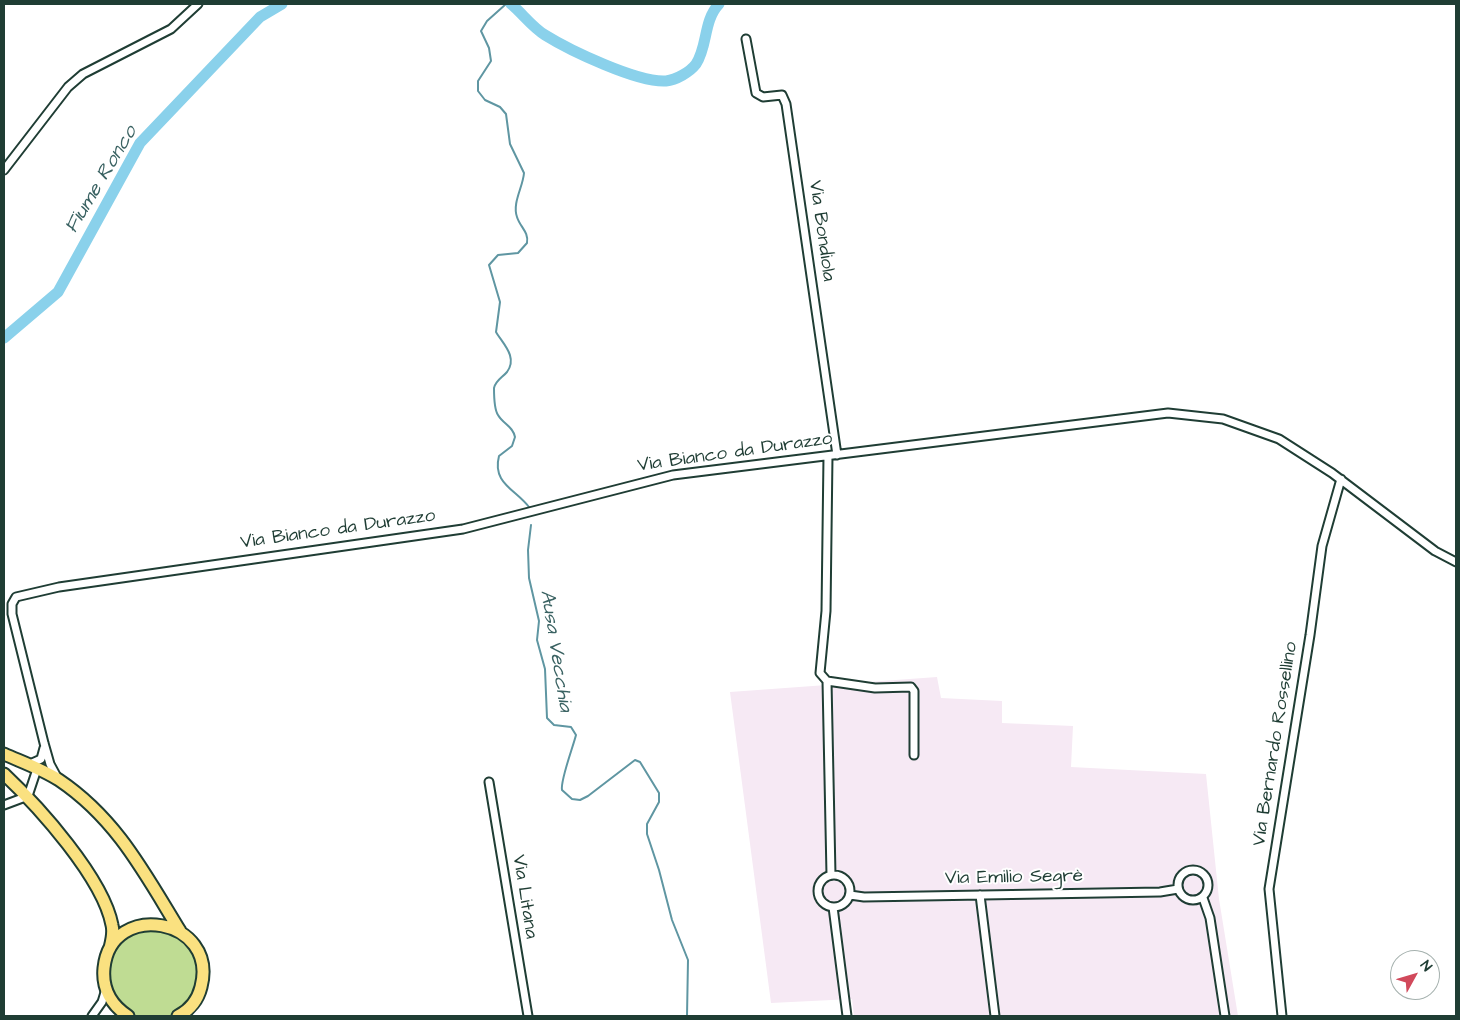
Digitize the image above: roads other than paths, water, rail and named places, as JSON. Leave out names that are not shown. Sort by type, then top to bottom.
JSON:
[{"type":"main road","points":[[4,754],[58,780],[100,814],[128,847],[180,932]]},
{"type":"main road","points":[[4,774],[28,796],[58,832],[94,882],[106,906],[113,926],[110,949],[104,968],[106,988],[123,1016]]},
{"type":"main road","points":[[110,949],[120,936],[134,928],[157,924],[180,932],[190,940],[198,952],[202,965],[203,979],[192,1010],[178,1016]]},
{"type":"street","points":[[4,170],[68,87],[83,74],[171,29],[198,4]]},
{"type":"street","name":"Via Bondiola","points":[[746,39],[756,93],[762,97],[782,95],[786,104],[837,454]]},
{"type":"street","name":"Via Bianco da Durazzo","points":[[58,780],[50,764],[44,743],[12,614],[12,604],[16,597],[24,594],[463,529],[673,475],[1168,413],[1223,419],[1279,439],[1341,479],[1435,551],[1456,562]]},
{"type":"street","points":[[828,456],[826,612],[820,669],[822,676],[827,681],[875,688],[911,688],[914,691],[914,755]]},
{"type":"street","name":"Via Bernardo Rossellino","points":[[1282,1016],[1269,889],[1310,635],[1322,546],[1341,479]]},
{"type":"street","points":[[827,681],[831,875]]},
{"type":"street","points":[[4,805],[28,796],[33,767],[43,757],[44,743]]},
{"type":"street","name":"Via Litana","points":[[489,782],[528,1016]]},
{"type":"street","points":[[1203,898],[1188,900],[1178,889],[1181,876],[1189,870],[1198,871],[1206,876],[1209,886],[1203,898],[1210,918],[1225,1016]]},
{"type":"street","points":[[831,875],[845,879],[849,884],[850,895],[842,905],[833,907],[824,903],[818,891],[823,879],[831,875]]},
{"type":"street","name":"Via Emilio Segrè","points":[[850,895],[864,897],[1160,892],[1178,889]]},
{"type":"street","points":[[980,895],[995,1016]]},
{"type":"street","points":[[833,907],[847,1016]]},
{"type":"street","points":[[92,1016],[102,1002],[106,988]]},
{"type":"waterway","name":"Fiume Ronco","points":[[4,338],[58,292],[140,143],[260,17],[282,4]]},
{"type":"waterway","name":"Ausa Vecchia","points":[[506,4],[487,21],[481,31],[489,48],[491,61],[478,81],[478,91],[485,100],[500,107],[506,114],[510,144],[524,173],[516,212],[518,221],[526,233],[527,243],[518,253],[498,255],[489,265],[500,302],[496,332],[508,351],[511,361],[507,372],[495,385],[495,406],[498,415],[512,430],[515,437],[512,446],[499,456],[499,473],[506,485],[529,507]]},
{"type":"waterway","name":"Fiume Ronco","points":[[511,4],[540,32],[570,49],[639,77],[666,81],[682,75],[696,64],[700,57],[710,18],[719,4]]},
{"type":"waterway","name":"Ausa Vecchia","points":[[531,525],[528,550],[529,578],[539,621],[537,640],[545,669],[547,718],[554,725],[571,727],[576,735],[565,772],[562,790],[572,799],[580,800],[635,760],[640,762],[659,793],[659,802],[647,824],[647,834],[672,920],[688,960],[687,1016]]}]
